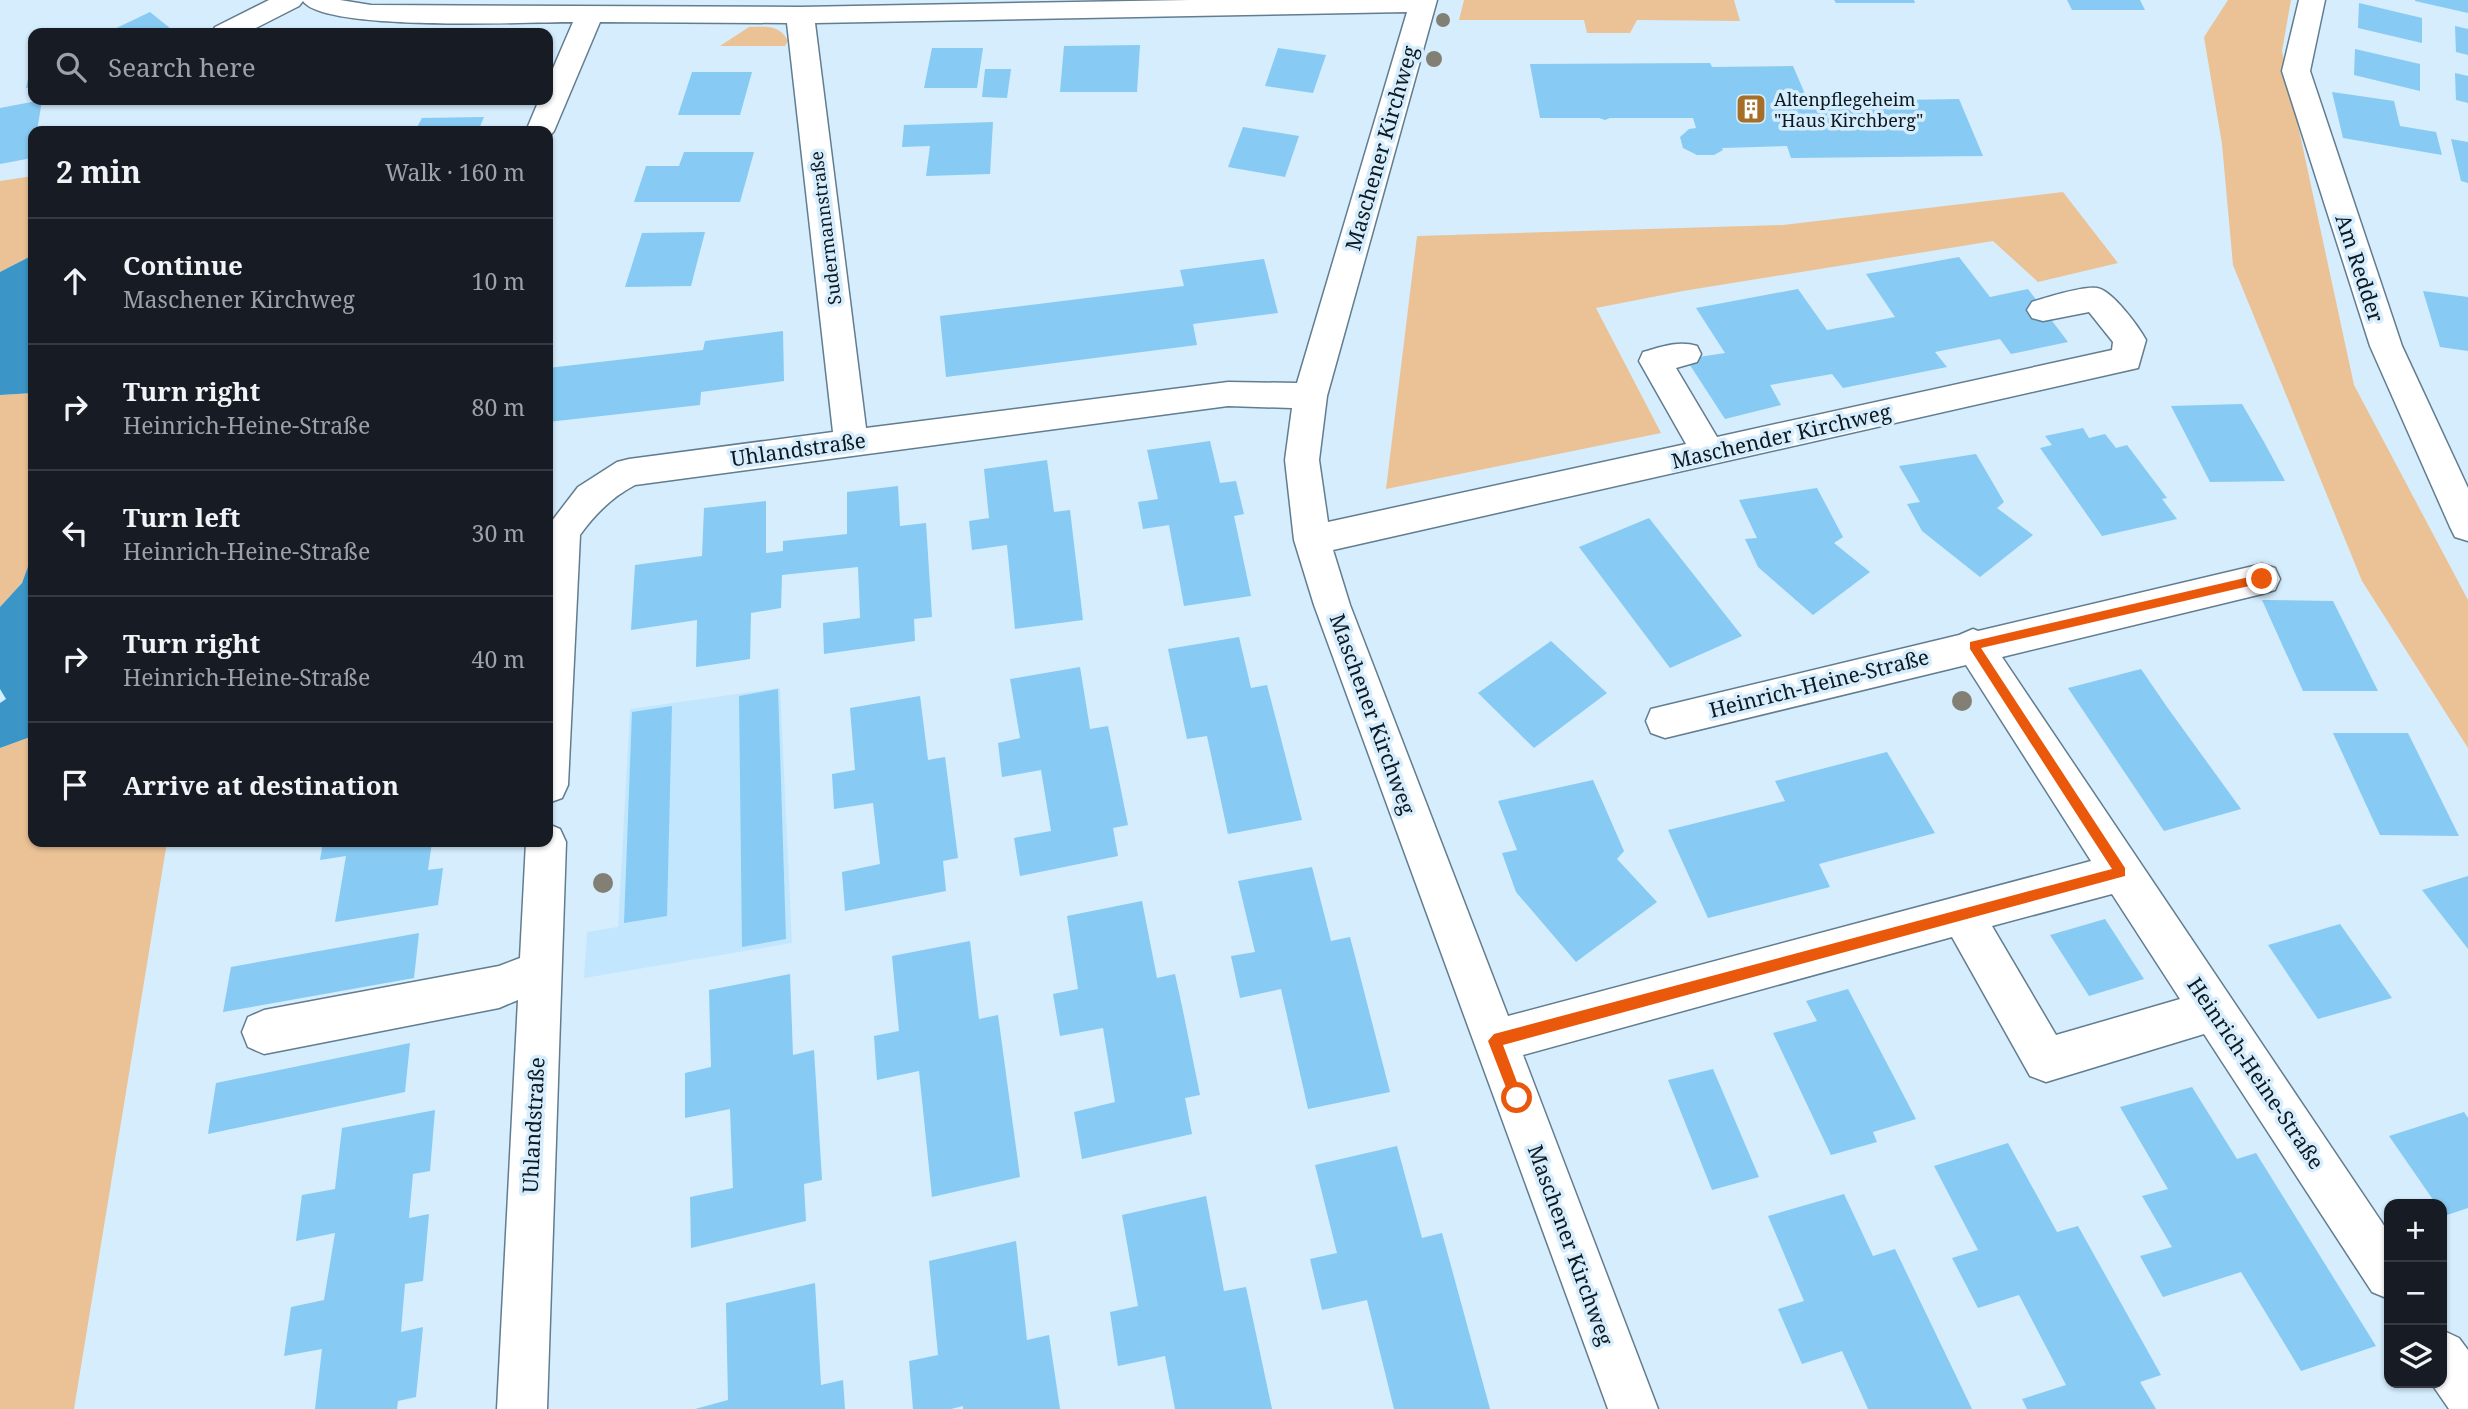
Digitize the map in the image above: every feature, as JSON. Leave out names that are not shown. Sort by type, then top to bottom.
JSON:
[{"type":"street","points":[[235,28],[290,0]]},
{"type":"street","points":[[316,0],[338,9],[371,13],[584,8],[800,15],[1423,2]]},
{"type":"street","name":"Am Redder","points":[[2312,0],[2296,71],[2386,346],[2468,527]]},
{"type":"street","name":"Maschener Kirchweg","points":[[1423,2],[1310,396],[1303,460],[1312,540],[1337,618],[1633,1409]]},
{"type":"street","points":[[553,95],[584,8]]},
{"type":"street","name":"Sudermannstraße","points":[[800,15],[850,442]]},
{"type":"street","points":[[542,126],[549,105]]},
{"type":"street","name":"Maschender Kirchweg","points":[[1312,540],[2126,359],[2130,340],[2096,299],[2043,310]]},
{"type":"street","points":[[1685,354],[1655,361],[1708,452]]},
{"type":"street","name":"Uhlandstraße","points":[[553,695],[562,533],[578,508],[600,486],[629,472],[1228,394],[1310,396]]},
{"type":"street","name":"Heinrich-Heine-Straße","points":[[1665,721],[1973,645],[2262,579]]},
{"type":"street","name":"Heinrich-Heine-Straße","points":[[1973,645],[2384,1267]]},
{"type":"street","name":"Uhlandstraße","points":[[522,1409],[546,847]]},
{"type":"street","points":[[1494,1041],[2121,872]]},
{"type":"street","points":[[1962,914],[2046,1059],[2214,1010]]},
{"type":"street","points":[[264,1032],[499,987],[541,970]]},
{"type":"street","points":[[2447,1362],[2468,1394]]},
{"type":"shaded area","points":[[1464,0],[1734,0],[1740,21],[1637,20],[1630,33],[1587,33],[1584,20],[1459,20]]},
{"type":"shaded area","points":[[2228,0],[2291,0],[2282,51],[2354,385],[2468,600],[2468,748],[2362,581],[2233,265],[2222,144],[2204,37]]},
{"type":"shaded area","points":[[749,27],[776,29],[788,41],[785,46],[720,46]]},
{"type":"shaded area","points":[[28,177],[28,258],[0,272],[0,181]]},
{"type":"shaded area","points":[[2063,192],[2118,263],[2038,282],[1993,241],[1683,291],[1596,308],[1661,433],[1386,489],[1417,236],[1783,225]]},
{"type":"shaded area","points":[[28,393],[28,567],[22,583],[0,607],[0,395]]},
{"type":"shaded area","points":[[780,688],[792,943],[584,978],[587,932],[618,927],[630,709]]},
{"type":"shaded area","points":[[28,738],[28,847],[166,847],[74,1409],[0,1409],[0,748]]},
{"type":"water","points":[[28,258],[28,393],[0,395],[0,272]]},
{"type":"water","points":[[28,567],[28,738],[0,748],[0,703],[6,699],[0,689],[0,607],[22,583]]},
{"type":"building","points":[[1834,0],[1914,0],[1915,3],[1836,3]]},
{"type":"building","points":[[2067,0],[2140,0],[2145,10],[2072,10]]},
{"type":"building","points":[[2468,0],[2468,13],[2415,1]]},
{"type":"building","points":[[2359,3],[2422,18],[2422,43],[2358,28]]},
{"type":"building","points":[[150,12],[170,28],[116,28]]},
{"type":"building","points":[[2455,26],[2468,29],[2468,55],[2456,52]]},
{"type":"building","points":[[1140,45],[1137,92],[1060,92],[1064,46]]},
{"type":"building","points":[[932,48],[983,48],[977,88],[924,88]]},
{"type":"building","points":[[1278,48],[1326,55],[1313,93],[1265,86]]},
{"type":"building","points":[[2355,49],[2420,64],[2420,91],[2354,75]]},
{"type":"building","name":"Altenpflegeheim \"Haus Kirchberg\"","points":[[1710,63],[1712,67],[1793,66],[1808,101],[1888,100],[1894,95],[1901,100],[1959,99],[1983,156],[1791,158],[1787,146],[1722,148],[1723,150],[1714,155],[1697,155],[1683,148],[1680,137],[1689,129],[1696,128],[1693,118],[1540,118],[1530,64]]},
{"type":"building","points":[[985,69],[1011,69],[1007,98],[982,97]]},
{"type":"building","points":[[692,72],[752,72],[740,115],[678,115]]},
{"type":"building","points":[[2455,73],[2468,76],[2468,103],[2456,100]]},
{"type":"building","points":[[2332,92],[2394,101],[2400,126],[2436,132],[2442,155],[2343,138]]},
{"type":"building","points":[[28,103],[28,105],[41,105],[38,126],[28,126],[28,159],[0,164],[0,108]]},
{"type":"building","points":[[484,117],[480,126],[418,126],[422,118]]},
{"type":"building","points":[[993,122],[990,174],[926,176],[930,146],[902,147],[904,125]]},
{"type":"building","points":[[1243,127],[1299,136],[1285,177],[1228,167]]},
{"type":"building","points":[[2451,139],[2468,142],[2468,183],[2461,181]]},
{"type":"building","points":[[684,152],[754,152],[740,202],[634,202],[646,166],[679,166]]},
{"type":"building","points":[[705,232],[691,286],[625,287],[642,233]]},
{"type":"building","points":[[1959,257],[1990,297],[2028,289],[2068,342],[2011,354],[2000,339],[1935,352],[1947,367],[1843,388],[1832,374],[1770,385],[1781,405],[1725,419],[1686,359],[1725,353],[1696,308],[1798,289],[1827,330],[1895,317],[1866,274]]},
{"type":"building","points":[[1264,259],[1278,313],[1193,324],[1197,345],[946,377],[940,316],[1184,286],[1180,270]]},
{"type":"building","points":[[2423,291],[2468,297],[2468,351],[2440,347]]},
{"type":"building","points":[[783,331],[784,381],[701,392],[700,405],[553,421],[553,367],[703,350],[705,341]]},
{"type":"building","points":[[2242,404],[2285,481],[2210,482],[2171,406]]},
{"type":"building","points":[[2083,428],[2089,438],[2105,434],[2116,448],[2127,445],[2167,498],[2162,499],[2177,519],[2102,536],[2040,448],[2052,445],[2045,436]]},
{"type":"building","points":[[1210,441],[1220,483],[1236,481],[1244,514],[1234,516],[1251,596],[1184,606],[1169,525],[1143,529],[1138,502],[1158,499],[1147,450]]},
{"type":"building","points":[[1976,454],[2004,502],[1997,508],[2033,535],[1980,577],[1922,531],[1907,504],[1920,502],[1899,466]]},
{"type":"building","points":[[1047,460],[1054,512],[1070,510],[1083,620],[1015,629],[1007,545],[972,550],[969,521],[989,518],[984,469]]},
{"type":"building","points":[[898,486],[900,526],[926,523],[932,617],[914,619],[915,641],[824,654],[823,623],[860,618],[858,567],[782,575],[781,608],[751,613],[750,659],[696,667],[697,620],[631,630],[635,565],[702,556],[704,508],[766,501],[766,553],[783,551],[783,541],[847,534],[847,492]]},
{"type":"building","points":[[1817,488],[1843,537],[1834,543],[1870,572],[1813,615],[1758,567],[1745,539],[1757,538],[1739,500]]},
{"type":"building","points":[[1649,518],[1742,636],[1670,668],[1579,547]]},
{"type":"building","points":[[2262,600],[2333,601],[2378,691],[2303,691]]},
{"type":"building","points":[[1239,637],[1251,688],[1267,685],[1302,820],[1228,834],[1207,736],[1187,739],[1168,649]]},
{"type":"building","points":[[1551,641],[1607,693],[1534,748],[1478,693]]},
{"type":"building","points":[[1080,667],[1090,729],[1108,726],[1128,825],[1113,828],[1118,856],[1020,876],[1014,838],[1051,831],[1041,770],[1002,777],[998,743],[1020,738],[1010,679]]},
{"type":"building","points":[[2141,669],[2241,809],[2164,831],[2068,688]]},
{"type":"building","points":[[778,689],[786,939],[742,947],[739,696]]},
{"type":"building","points":[[920,696],[928,760],[945,757],[958,858],[943,861],[946,891],[845,911],[842,872],[880,864],[873,803],[834,809],[832,774],[855,770],[850,708]]},
{"type":"building","points":[[672,706],[667,916],[624,923],[632,712]]},
{"type":"building","points":[[2333,733],[2408,733],[2459,836],[2380,835]]},
{"type":"building","points":[[1887,752],[1935,833],[1819,864],[1830,887],[1708,918],[1668,830],[1785,801],[1775,781]]},
{"type":"building","points":[[1593,780],[1624,851],[1617,859],[1657,902],[1576,962],[1516,892],[1502,853],[1517,850],[1498,801]]},
{"type":"building","points":[[322,847],[431,847],[428,870],[443,868],[438,905],[335,922],[346,856],[320,860]]},
{"type":"building","points":[[1312,867],[1331,941],[1350,937],[1390,1092],[1308,1109],[1281,989],[1240,998],[1231,956],[1255,952],[1238,881]]},
{"type":"building","points":[[2468,876],[2468,949],[2422,890]]},
{"type":"building","points":[[1142,901],[1157,978],[1175,974],[1183,1011],[1200,1095],[1185,1098],[1192,1134],[1082,1159],[1074,1112],[1115,1102],[1103,1028],[1060,1036],[1053,994],[1078,989],[1067,916]]},
{"type":"building","points":[[2105,919],[2144,979],[2089,996],[2050,935]]},
{"type":"building","points":[[2340,924],[2392,998],[2318,1019],[2268,945]]},
{"type":"building","points":[[419,933],[414,978],[223,1012],[231,967]]},
{"type":"building","points":[[970,941],[979,1019],[998,1015],[1020,1177],[932,1197],[919,1071],[877,1080],[874,1036],[899,1031],[892,956]]},
{"type":"building","points":[[790,974],[793,1055],[814,1050],[822,1180],[804,1184],[806,1221],[691,1248],[690,1197],[733,1188],[730,1109],[685,1118],[685,1073],[711,1067],[709,990]]},
{"type":"building","points":[[1848,989],[1916,1119],[1873,1132],[1877,1142],[1831,1155],[1773,1033],[1817,1021],[1806,1001]]},
{"type":"building","points":[[410,1043],[405,1092],[208,1134],[216,1083]]},
{"type":"building","points":[[1713,1069],[1759,1177],[1712,1190],[1668,1080]]},
{"type":"building","points":[[2192,1087],[2237,1159],[2256,1153],[2376,1346],[2301,1371],[2241,1272],[2163,1297],[2140,1256],[2172,1247],[2142,1196],[2168,1189],[2120,1107]]},
{"type":"building","points":[[435,1110],[430,1171],[413,1174],[409,1218],[429,1214],[423,1281],[405,1284],[401,1332],[423,1327],[416,1397],[398,1401],[397,1409],[315,1409],[322,1349],[284,1356],[291,1307],[324,1300],[335,1233],[296,1241],[302,1195],[335,1189],[342,1128]]},
{"type":"building","points":[[2464,1112],[2468,1118],[2468,1208],[2447,1215],[2447,1199],[2433,1199],[2389,1136]]},
{"type":"building","points":[[2008,1143],[2057,1232],[2078,1226],[2161,1375],[2140,1382],[2156,1409],[2027,1409],[2022,1399],[2066,1385],[2019,1295],[1978,1308],[1952,1258],[1978,1250],[1934,1166]]},
{"type":"building","points":[[1397,1146],[1422,1238],[1442,1233],[1490,1409],[1394,1409],[1367,1300],[1322,1310],[1310,1259],[1337,1253],[1315,1165]]},
{"type":"building","points":[[1844,1194],[1873,1256],[1895,1249],[1972,1409],[1868,1409],[1842,1351],[1802,1364],[1778,1309],[1804,1301],[1768,1216]]},
{"type":"building","points":[[1206,1196],[1224,1291],[1246,1287],[1272,1409],[1175,1409],[1165,1356],[1118,1366],[1110,1312],[1138,1306],[1122,1215]]},
{"type":"building","points":[[1016,1241],[1027,1340],[1049,1335],[1060,1409],[963,1409],[963,1406],[951,1409],[913,1409],[909,1361],[938,1355],[929,1261]]},
{"type":"building","points":[[815,1283],[821,1385],[843,1380],[845,1409],[695,1409],[728,1400],[726,1303]]},
{"type":"place","name":"Altenpflegeheim \"Haus Kirchberg\"","points":[[1751,109]]},
{"type":"route","points":[[1517,1098],[1494,1041],[2121,872],[1973,645],[2262,579]]}]
